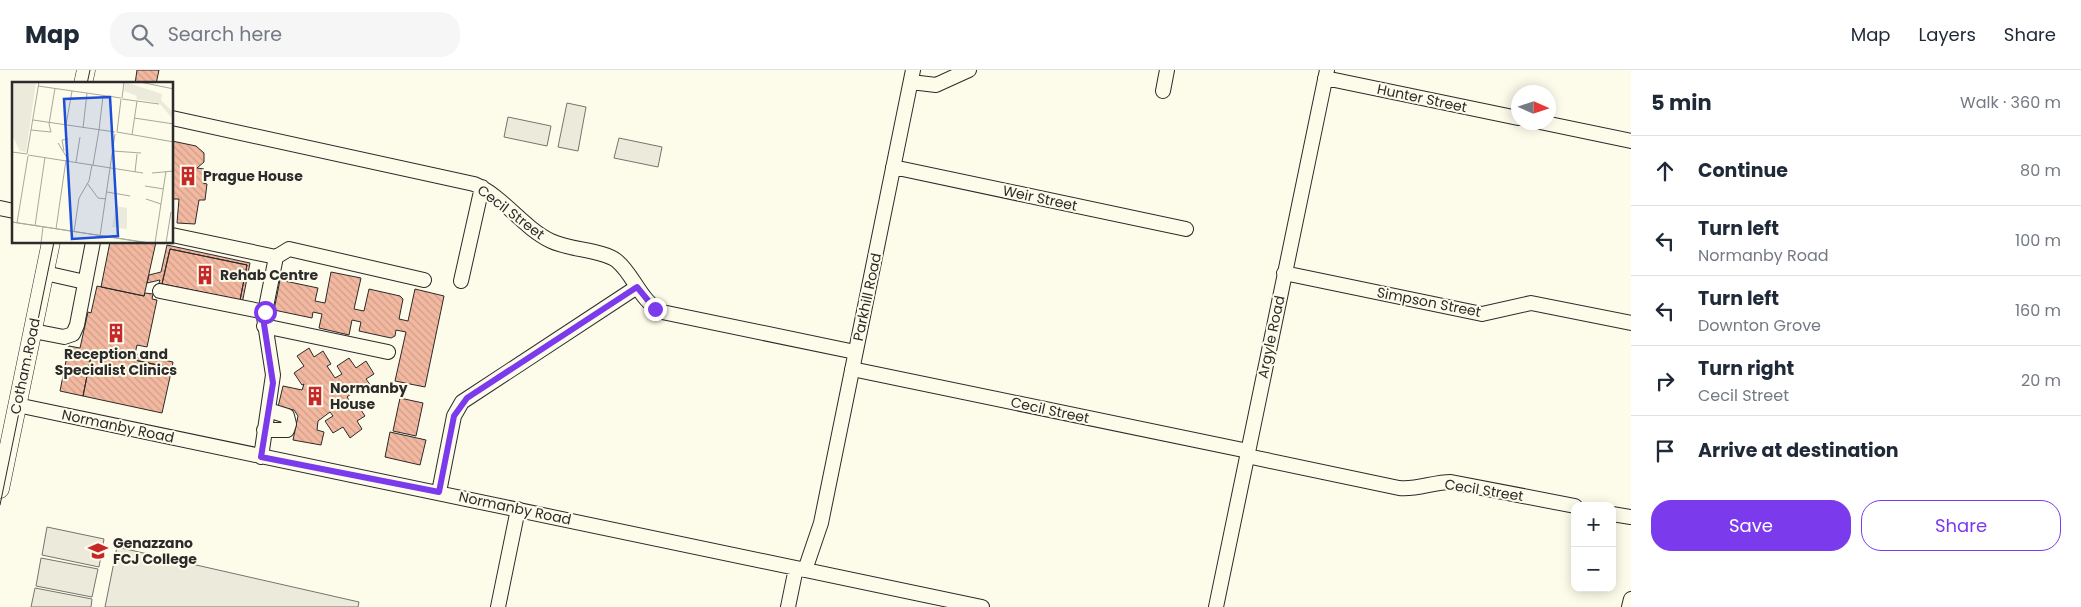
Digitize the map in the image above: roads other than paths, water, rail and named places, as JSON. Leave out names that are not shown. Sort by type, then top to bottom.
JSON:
[{"type":"main road","name":"Cotham Road","points":[[0,489],[51,244]]},
{"type":"street","points":[[912,75],[936,85],[969,70]]},
{"type":"street","points":[[1163,91],[1167,70]]},
{"type":"street","name":"Hunter Street","points":[[1326,74],[1511,116]]},
{"type":"street","name":"Argyle Road","points":[[1216,606],[1326,74]]},
{"type":"street","name":"Parkhill Road","points":[[788,607],[806,570],[821,523],[912,75]]},
{"type":"street","name":"Cecil Street","points":[[174,118],[482,187],[540,235],[564,247],[616,260],[655,309],[670,315],[855,352]]},
{"type":"street","points":[[1556,126],[1631,142]]},
{"type":"street","name":"Weir Street","points":[[893,167],[1186,228]]},
{"type":"street","points":[[462,282],[482,187]]},
{"type":"street","points":[[174,235],[276,257],[289,249],[424,280]]},
{"type":"street","points":[[33,331],[64,337],[73,334],[93,244]]},
{"type":"street","points":[[261,457],[273,375],[264,326],[265,312],[276,257]]},
{"type":"street","points":[[45,273],[85,282]]},
{"type":"street","name":"Simpson Street","points":[[1284,273],[1482,314],[1530,303],[1631,323]]},
{"type":"street","points":[[439,492],[454,416],[462,402],[637,287]]},
{"type":"street","points":[[160,291],[265,312]]},
{"type":"street","points":[[264,326],[388,352]]},
{"type":"street","name":"Cecil Street","points":[[852,369],[1399,488],[1413,489],[1437,482],[1451,482],[1571,505]]},
{"type":"street","name":"Normanby Road","points":[[17,405],[982,607]]},
{"type":"street","points":[[264,430],[284,431],[287,430],[290,424],[286,416],[268,410]]},
{"type":"street","points":[[498,607],[518,509]]},
{"type":"street","points":[[1616,515],[1631,517]]},
{"type":"street","points":[[1629,607],[1631,599]]},
{"type":"tram line","points":[[87,82],[90,70]]},
{"type":"tram line","points":[[0,505],[54,244]]},
{"type":"place","name":"Prague House","points":[[188,176]]},
{"type":"place","name":"Rehab Centre","points":[[205,275]]},
{"type":"place","name":"Reception and Specialist Clinics","points":[[116,333]]},
{"type":"place","name":"Normanby House","points":[[315,396]]},
{"type":"place","name":"Genazzano FCJ College","points":[[98,551]]}]
